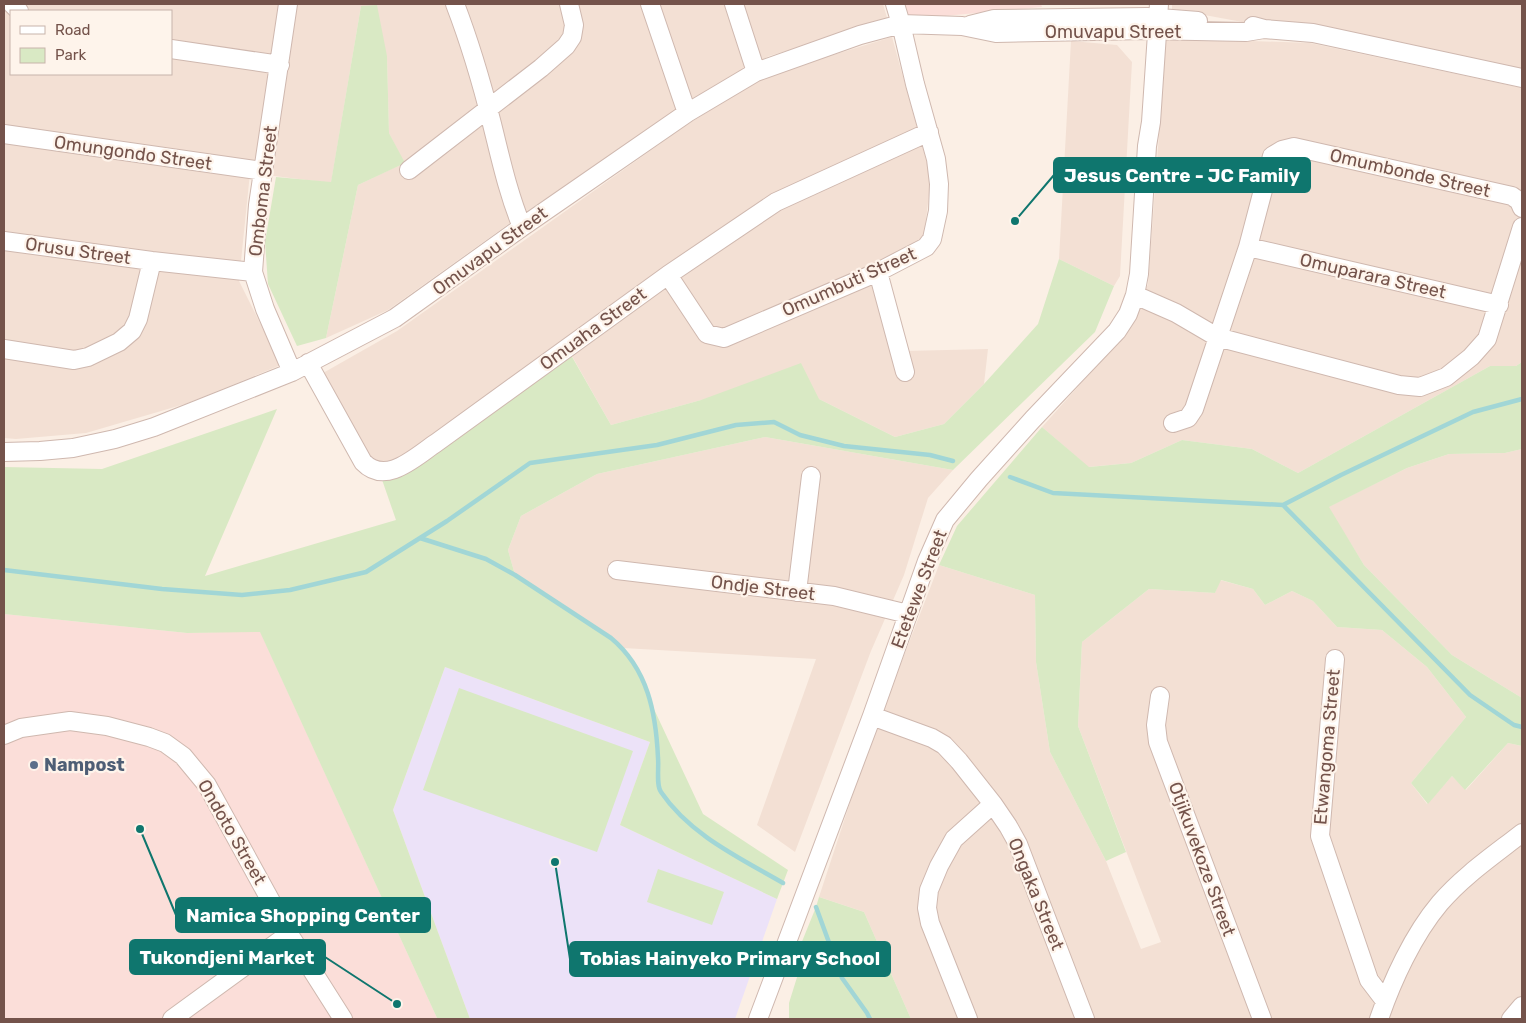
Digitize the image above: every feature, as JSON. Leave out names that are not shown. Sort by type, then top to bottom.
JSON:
[{"type":"street","name":"Omboma Street","points":[[288,4],[258,205],[253,272],[265,309],[292,372]]},
{"type":"street","points":[[455,4],[465,31],[488,110],[510,199],[522,227]]},
{"type":"street","points":[[409,170],[488,110],[566,46],[572,37],[574,25],[570,4]]},
{"type":"street","points":[[650,4],[687,113]]},
{"type":"street","points":[[734,4],[756,72]]},
{"type":"street","name":"Omumbuti Street","points":[[668,276],[707,334],[724,338],[878,272],[926,247],[932,239],[938,211],[936,159],[895,4]]},
{"type":"street","name":"Omuvapu Street","points":[[4,452],[40,452],[73,448],[115,439],[154,427],[292,372],[395,318],[522,227],[687,113],[756,72],[860,35],[901,24],[962,26],[996,33],[1153,17],[1246,32],[1264,29],[1313,33],[1522,78]]},
{"type":"street","name":"Etetewe Street","points":[[758,1019],[872,716],[931,550],[945,520],[1027,425],[1117,331],[1128,314],[1135,296],[1142,251],[1147,146],[1142,122],[1153,17]]},
{"type":"street","points":[[172,49],[280,66]]},
{"type":"street","name":"Omuaha Street","points":[[308,364],[363,462],[369,468],[378,471],[389,471],[436,443],[668,276],[776,202],[929,132]]},
{"type":"street","name":"Omungondo Street","points":[[4,134],[263,171]]},
{"type":"street","name":"Omumbonde Street","points":[[1173,423],[1188,418],[1194,409],[1248,247],[1272,156],[1294,146],[1512,196],[1519,202],[1522,208]]},
{"type":"street","points":[[1135,296],[1176,313],[1217,337],[1399,385],[1420,387],[1446,377],[1470,357],[1487,339],[1522,227]]},
{"type":"street","name":"Orusu Street","points":[[4,241],[152,261],[253,272]]},
{"type":"street","name":"Omuparara Street","points":[[1248,247],[1499,305]]},
{"type":"street","name":"Orusu Street","points":[[4,349],[74,360],[88,357],[120,342],[132,331],[138,319],[152,261]]},
{"type":"street","points":[[878,272],[905,372]]},
{"type":"street","points":[[797,592],[811,476]]},
{"type":"street","name":"Ondje Street","points":[[617,570],[834,596],[908,614]]},
{"type":"street","name":"Etwangoma Street","points":[[1335,659],[1320,836],[1369,980],[1385,1001]]},
{"type":"street","name":"Otjikuvekoze Street","points":[[1160,696],[1156,725],[1158,742],[1262,1019]]},
{"type":"street","name":"Ongaka Street","points":[[872,716],[932,738],[944,745],[993,804],[1018,844],[1085,1019]]},
{"type":"street","name":"Ondoto Street","points":[[4,735],[21,728],[70,722],[107,726],[165,743],[183,756],[207,784],[289,934],[343,1019]]},
{"type":"street","points":[[968,1019],[930,923],[927,908],[929,890],[939,866],[954,839],[993,804]]},
{"type":"street","points":[[1379,1019],[1385,1001],[1412,946],[1439,904],[1470,874],[1522,833]]},
{"type":"street","points":[[172,1019],[289,934]]},
{"type":"street","points":[[1511,1019],[1522,1006]]},
{"type":"shaded area","points":[[4,4],[883,4],[888,21],[769,56],[699,96],[527,211],[388,310],[326,338],[358,185],[404,163],[389,133],[387,56],[361,6],[331,183],[250,173],[239,281],[281,365],[185,404],[86,433],[16,439],[4,438]]},
{"type":"shaded area","points":[[895,4],[1041,4],[1042,7],[900,20]]},
{"type":"shaded area","points":[[1172,4],[1522,4],[1522,74],[1172,9]]},
{"type":"shaded area","points":[[892,37],[931,178],[923,244],[875,268],[905,351],[988,349],[984,384],[944,424],[895,437],[819,399],[701,400],[611,425],[568,349],[379,471],[316,377],[397,331],[685,126],[767,75]]},
{"type":"shaded area","points":[[1166,38],[1310,43],[1522,88],[1522,362],[1516,366],[1490,366],[1298,473],[1252,449],[1182,440],[1131,463],[1088,467],[1042,427],[1126,333],[1148,284]]},
{"type":"shaded area","points":[[1071,41],[1117,45],[1132,62],[1120,276],[1114,286],[1059,259]]},
{"type":"shaded area","points":[[765,437],[953,470],[928,498],[904,575],[871,651],[795,852],[757,825],[816,659],[623,648],[611,638],[515,575],[508,550],[521,516],[597,474]]},
{"type":"shaded area","points":[[1522,449],[1522,698],[1452,655],[1364,565],[1328,507],[1407,468],[1449,454],[1505,453]]},
{"type":"shaded area","points":[[939,565],[1035,595],[1036,662],[1050,752],[1106,861],[1141,949],[1161,942],[1078,726],[1082,642],[1149,589],[1215,593],[1220,580],[1253,589],[1265,605],[1292,591],[1313,601],[1337,627],[1382,630],[1427,667],[1466,717],[1411,783],[1427,804],[1452,776],[1466,790],[1508,743],[1522,746],[1522,1019],[911,1019],[864,912],[819,897],[866,754]]},
{"type":"shaded area","points":[[4,614],[187,633],[260,631],[437,1018],[444,1019],[4,1019]]},
{"type":"shaded area","points":[[445,667],[650,742],[620,825],[777,899],[735,1019],[470,1019],[393,810]]},
{"type":"green space","points":[[377,5],[387,56],[389,133],[405,163],[358,185],[326,338],[297,346],[268,284],[265,242],[276,177],[331,182],[361,6]]},
{"type":"green space","points":[[1059,259],[1114,286],[1095,332],[953,470],[765,437],[597,474],[521,516],[508,550],[515,575],[611,638],[623,648],[640,673],[653,707],[703,814],[788,870],[777,899],[620,825],[650,742],[445,667],[393,810],[470,1019],[437,1018],[260,632],[187,633],[4,614],[4,467],[102,469],[277,409],[205,576],[396,520],[379,471],[567,348],[611,425],[701,400],[801,363],[819,399],[895,437],[944,424],[984,384],[1038,324]]},
{"type":"green space","points":[[1522,362],[1522,449],[1505,453],[1449,454],[1407,468],[1329,507],[1364,565],[1452,655],[1522,698],[1522,746],[1508,743],[1465,790],[1452,776],[1428,804],[1411,783],[1466,717],[1427,667],[1382,630],[1337,627],[1313,601],[1292,591],[1265,605],[1253,589],[1221,580],[1215,593],[1149,589],[1082,642],[1078,726],[1126,852],[1106,861],[1050,752],[1036,662],[1035,595],[939,565],[957,526],[1042,427],[1089,467],[1131,463],[1182,440],[1252,449],[1298,473],[1490,366],[1516,366]]},
{"type":"green space","points":[[459,688],[633,751],[597,852],[423,790]]},
{"type":"green space","points":[[658,869],[724,892],[712,925],[647,902]]},
{"type":"green space","points":[[819,897],[864,912],[911,1019],[789,1019],[789,1003],[803,958],[801,944]]},
{"type":"waterway","points":[[1010,477],[1053,493],[1283,505],[1473,412],[1522,399]]},
{"type":"waterway","points":[[4,570],[162,589],[242,595],[290,590],[366,572],[447,521],[530,463],[657,445],[736,425],[774,422],[800,435],[844,446],[930,455],[953,461]]},
{"type":"waterway","points":[[1283,505],[1470,695],[1514,725],[1522,727]]},
{"type":"waterway","points":[[420,538],[486,559],[515,575],[611,638],[624,650],[642,678],[652,708],[657,741],[658,781],[661,792],[686,821],[701,833],[733,855],[783,883]]},
{"type":"waterway","points":[[816,907],[842,978],[870,1019]]},
{"type":"place","name":"Jesus Centre - JC Family","points":[[1015,221]]},
{"type":"place","name":"Nampost","points":[[34,765]]},
{"type":"place","name":"Namica Shopping Center","points":[[140,829]]},
{"type":"place","name":"Tobias Hainyeko Primary School","points":[[555,862]]},
{"type":"place","name":"Tukondjeni Market","points":[[397,1004]]}]
